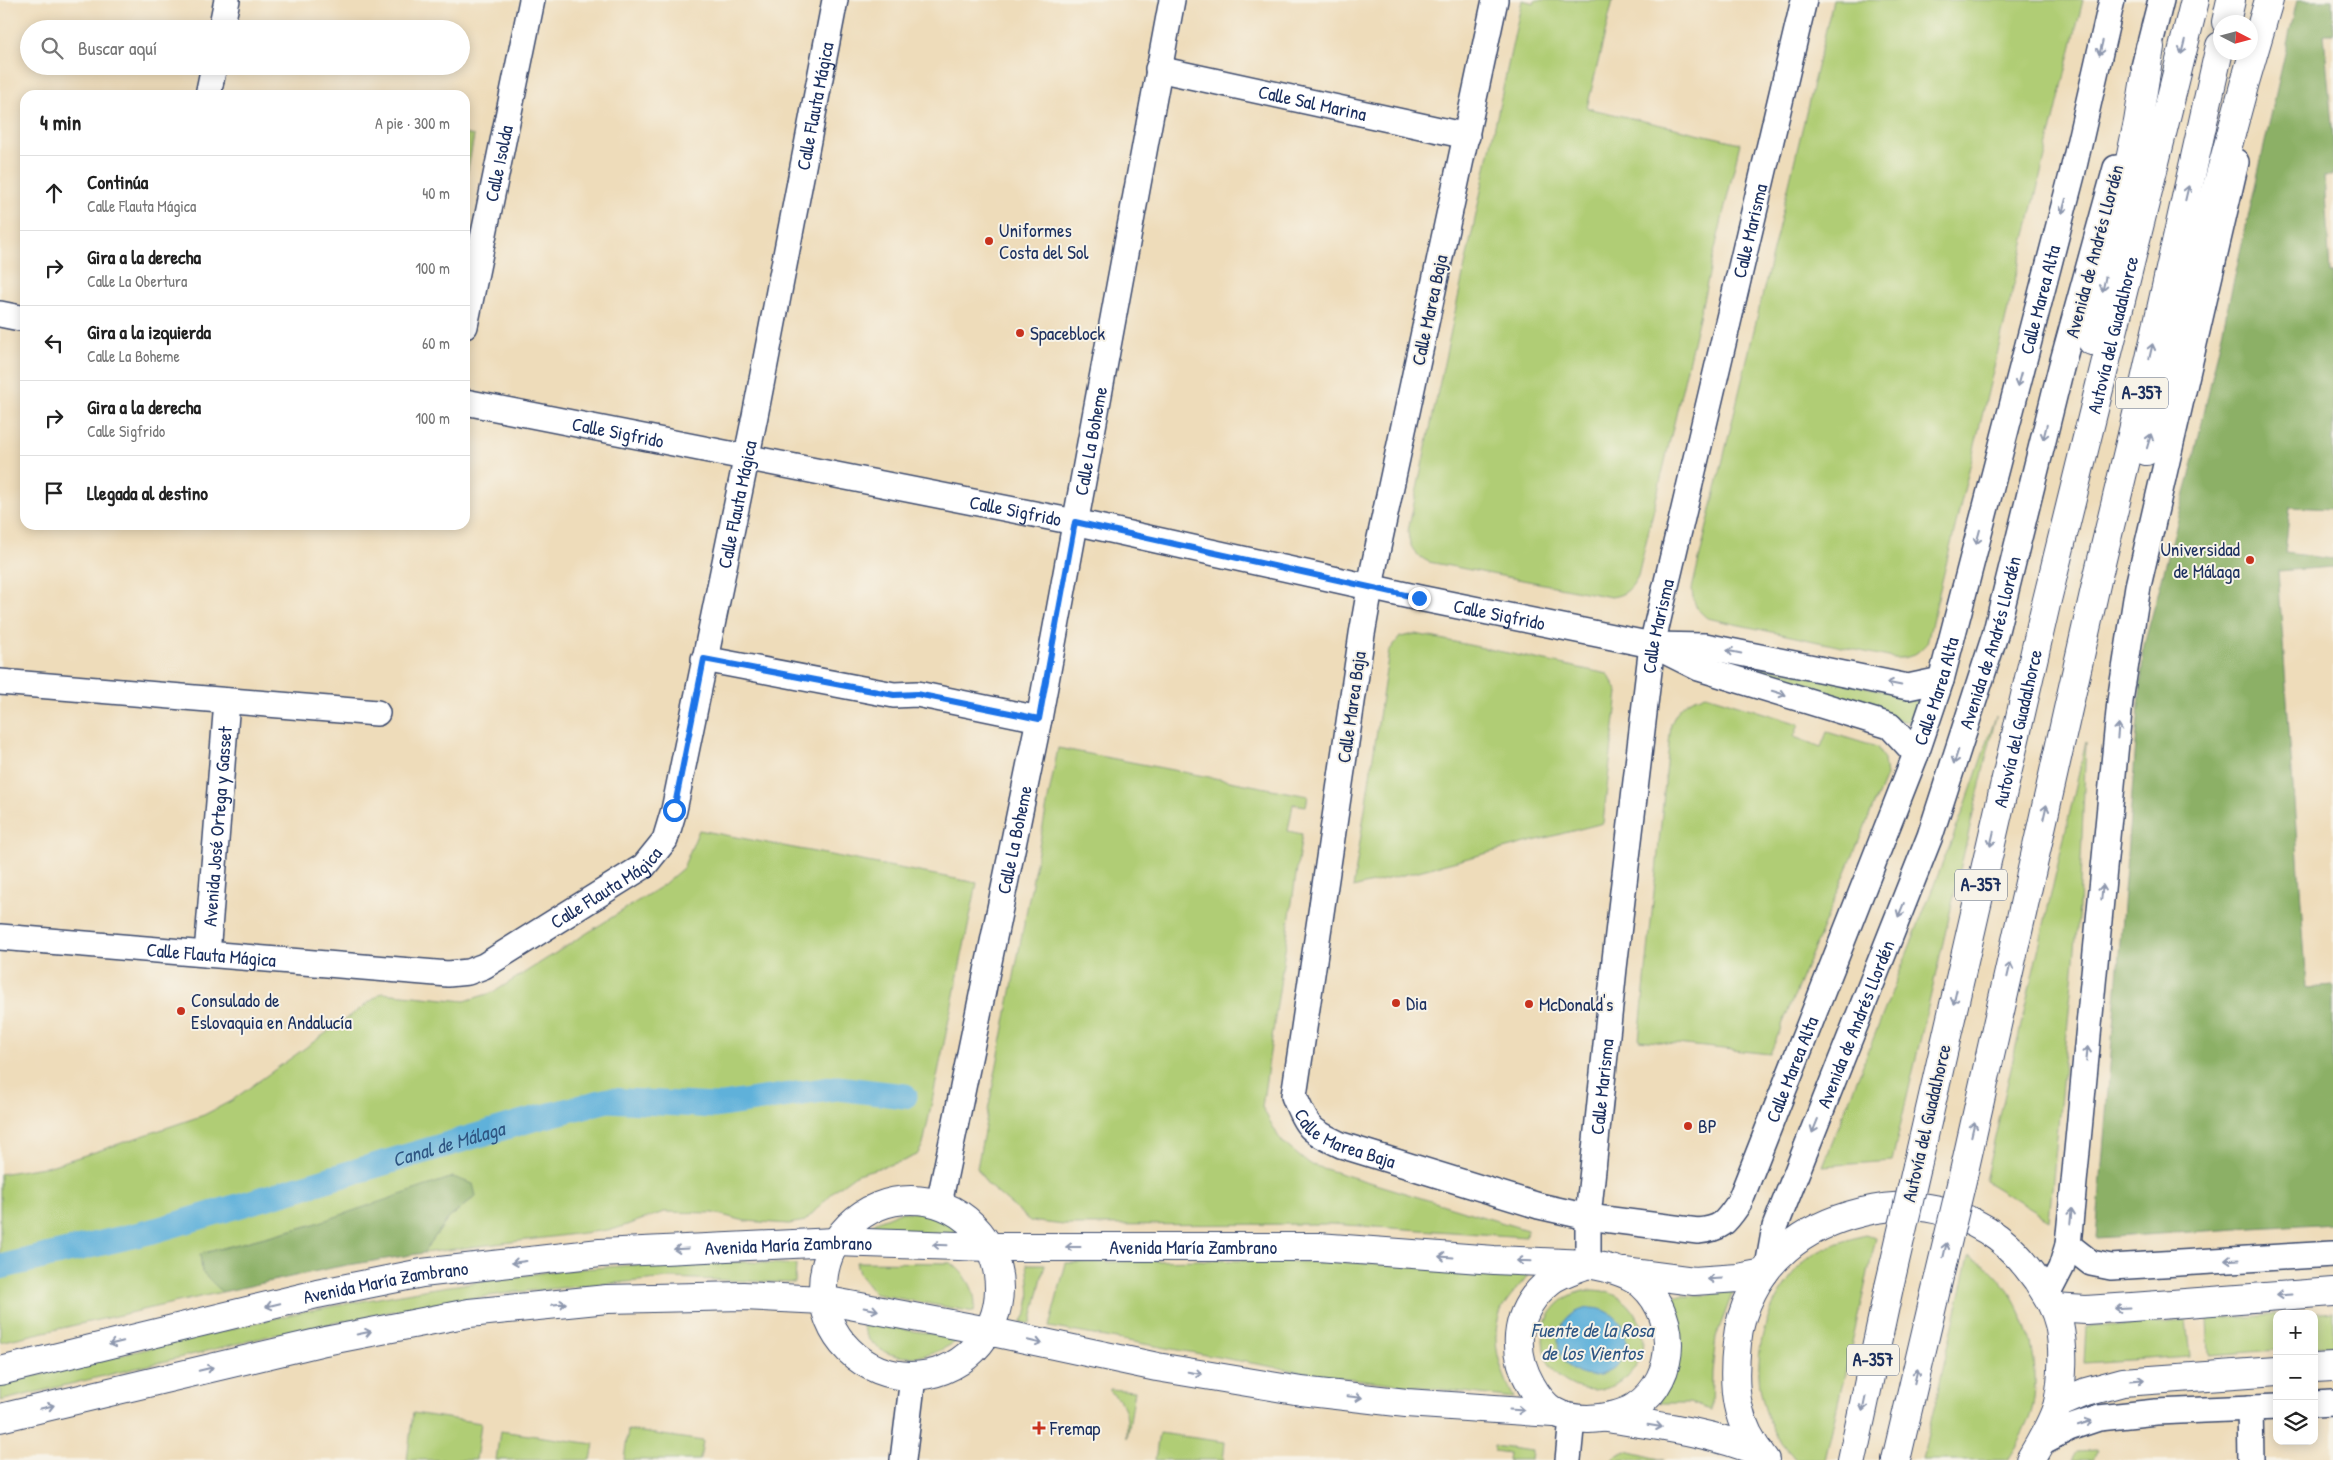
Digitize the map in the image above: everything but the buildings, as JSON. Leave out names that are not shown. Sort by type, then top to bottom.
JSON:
[{"type":"main road","name":"Autovía del Guadalhorce","points":[[1852,1460],[1916,1166],[2046,604],[2195,0]]},
{"type":"main road","points":[[2228,15],[2231,0]]},
{"type":"main road","points":[[2061,740],[2160,402],[2245,82],[2270,0]]},
{"type":"main road","points":[[2046,604],[2059,509],[2138,122],[2150,47]]},
{"type":"main road","name":"A-357","points":[[1898,1450],[2217,60]]},
{"type":"main road","points":[[915,1200],[939,1204],[959,1214],[976,1228],[989,1247],[996,1267],[999,1289],[996,1311],[988,1331],[969,1354],[943,1370],[913,1377],[888,1374],[864,1363],[844,1346],[830,1325],[823,1300],[824,1270],[835,1242],[850,1224],[869,1210],[884,1204],[915,1200]]},
{"type":"main road","points":[[1762,1456],[1741,1422],[1736,1398],[1734,1368],[1738,1333],[1747,1304],[1766,1270],[1787,1248],[1824,1225],[1879,1208],[1917,1207],[1945,1211],[1979,1225],[2000,1239],[2026,1266],[2050,1301],[2059,1324],[2062,1350],[2058,1404],[2035,1451]]},
{"type":"main road","name":"Avenida María Zambrano","points":[[0,1371],[317,1294],[422,1274],[600,1253],[835,1242],[989,1247],[1318,1247],[1494,1260],[1588,1264]]},
{"type":"main road","points":[[1563,1416],[1535,1392],[1522,1370],[1518,1345],[1521,1320],[1533,1297],[1551,1280],[1588,1264],[1618,1271],[1694,1280],[1738,1278],[1766,1270]]},
{"type":"main road","points":[[1607,1418],[1635,1407],[1656,1386],[1668,1358],[1668,1328],[1656,1300],[1635,1279],[1618,1271]]},
{"type":"main road","points":[[2050,1301],[2086,1310],[2333,1292]]},
{"type":"main road","points":[[0,1418],[325,1341],[469,1313],[607,1299],[743,1296],[823,1300],[988,1331],[1157,1367],[1301,1391],[1563,1416],[1607,1418],[1696,1432],[1732,1451],[1762,1456]]},
{"type":"main road","points":[[2318,1368],[2333,1367]]},
{"type":"main road","points":[[2058,1404],[2086,1392],[2123,1382],[2273,1371]]},
{"type":"street","points":[[223,20],[227,0]]},
{"type":"street","name":"Calle Isolda","points":[[470,302],[532,0]]},
{"type":"street","name":"Calle Flauta Mágica","points":[[0,937],[448,974],[468,972],[484,966],[644,866],[665,840],[674,810],[836,0]]},
{"type":"street","name":"Calle La Boheme","points":[[939,1204],[1039,719],[1172,0]]},
{"type":"street","name":"Calle Marea Baja","points":[[1495,0],[1370,587],[1294,1096],[1304,1120],[1315,1133],[1341,1146],[1539,1206],[1588,1217]]},
{"type":"street","name":"Calle Marisma","points":[[1588,1264],[1588,1217],[1613,977],[1652,645],[1804,0]]},
{"type":"street","name":"Calle Marea Alta","points":[[1588,1217],[1698,1231],[1713,1230],[1726,1222],[1739,1203],[1916,754],[1941,680],[2072,175],[2112,0]]},
{"type":"street","name":"Avenida de Andrés Llordén","points":[[1766,1270],[1775,1227],[1930,836],[1995,636],[2061,368],[2150,47],[2160,0]]},
{"type":"street","points":[[2050,1301],[2068,1245],[2120,701],[2138,586],[2221,232],[2270,0]]},
{"type":"street","name":"Calle Sal Marina","points":[[1158,69],[1467,136]]},
{"type":"street","points":[[209,90],[212,75]]},
{"type":"street","points":[[0,314],[20,317]]},
{"type":"street","name":"Calle Sigfrido","points":[[470,403],[1075,522],[1370,587],[1652,645],[1705,646],[1908,687],[1941,680]]},
{"type":"street","name":"Calle Sigfrido","points":[[1652,645],[1699,668],[1890,726],[1916,754]]},
{"type":"street","points":[[704,659],[894,695],[917,694],[1039,719]]},
{"type":"street","name":"Avenida José Ortega y Gasset","points":[[0,682],[377,713]]},
{"type":"street","name":"Avenida José Ortega y Gasset","points":[[207,954],[227,701]]},
{"type":"street","points":[[2068,1245],[2091,1263],[2111,1266],[2333,1254]]},
{"type":"street","points":[[903,1460],[913,1377]]},
{"type":"street","points":[[1732,1451],[1736,1398]]},
{"type":"street","points":[[2318,1404],[2333,1403]]},
{"type":"street","points":[[2035,1451],[2070,1428],[2099,1418],[2156,1412],[2273,1407]]},
{"type":"street","points":[[2250,1408],[2251,1460]]},
{"type":"street","points":[[1563,1416],[1568,1460]]},
{"type":"green space","points":[[1522,0],[1534,3],[1535,0],[1613,0],[1587,108],[1740,143],[1638,576],[1627,591],[1621,595],[1611,597],[1429,562],[1420,557],[1411,546],[1408,531]]},
{"type":"green space","points":[[1833,0],[2083,0],[1927,643],[1916,653],[1904,658],[1893,658],[1707,618],[1700,612],[1692,594]]},
{"type":"green space","name":"Universidad de Málaga","points":[[2297,0],[2332,0],[2333,34],[2324,34],[2333,137],[2333,175],[2324,176],[2330,273],[2333,273],[2333,509],[2290,507],[2285,553],[2333,559],[2333,567],[2278,571],[2307,988],[2333,986],[2333,1223],[2096,1238],[2144,645],[2190,475]]},
{"type":"green space","points":[[470,135],[474,136],[470,158]]},
{"type":"green space","points":[[1416,634],[1608,674],[1618,692],[1603,823],[1353,888],[1389,651],[1400,637]]},
{"type":"green space","points":[[1711,656],[1916,697],[1919,707],[1918,713],[1913,721],[1903,721],[1713,662]]},
{"type":"green space","points":[[1706,695],[1799,724],[1794,737],[1821,747],[1827,732],[1877,747],[1884,760],[1886,776],[1770,1054],[1639,1040],[1671,724],[1677,712],[1684,704]]},
{"type":"green space","points":[[1996,716],[1892,1161],[1823,1166],[1964,809]]},
{"type":"green space","points":[[2086,742],[2079,907],[2049,1220],[1985,1181]]},
{"type":"green space","points":[[1058,748],[1308,796],[1306,806],[1293,804],[1288,831],[1302,834],[1262,1107],[1281,1141],[1309,1164],[1527,1230],[1526,1237],[1331,1224],[1064,1225],[1030,1221],[988,1185],[977,1168]]},
{"type":"green space","points":[[699,830],[977,883],[923,1145],[917,1155],[857,1174],[835,1190],[805,1221],[789,1224],[745,1221],[714,1213],[664,1212],[615,1229],[423,1253],[448,1219],[476,1196],[311,1225],[201,1254],[202,1272],[222,1292],[0,1342],[0,1174],[50,1166],[204,1115],[231,1101],[382,993],[465,1001],[494,992],[663,885],[683,868]]},
{"type":"green space","points":[[453,1177],[473,1184],[476,1196],[448,1219],[423,1253],[336,1267],[222,1292],[202,1272],[200,1254],[311,1225]]},
{"type":"green space","points":[[900,1212],[922,1212],[951,1222],[961,1234],[861,1236],[876,1222]]},
{"type":"green space","points":[[1865,1235],[1876,1238],[1825,1460],[1796,1460],[1777,1436],[1763,1401],[1759,1365],[1764,1328],[1779,1294],[1791,1276],[1806,1260],[1829,1247]]},
{"type":"green space","points":[[1969,1256],[1994,1273],[2015,1301],[2023,1317],[2033,1352],[2035,1387],[2033,1405],[2026,1427],[2007,1460],[1922,1460]]},
{"type":"green space","points":[[1199,1260],[1364,1263],[1528,1275],[1502,1309],[1496,1332],[1496,1343],[1501,1366],[1514,1398],[1313,1374],[1049,1327],[1066,1263]]},
{"type":"green space","points":[[674,1262],[751,1262],[796,1265],[795,1283],[670,1278],[517,1292],[414,1307],[269,1336],[0,1401],[0,1384],[301,1312],[429,1289],[554,1271]]},
{"type":"green space","points":[[856,1262],[951,1263],[970,1284],[975,1305],[974,1312],[875,1294],[859,1274]]},
{"type":"green space","points":[[1027,1264],[1045,1264],[1031,1324],[1021,1322],[1028,1309],[1029,1302]]},
{"type":"green space","points":[[1734,1289],[1716,1337],[1712,1372],[1711,1410],[1689,1403],[1659,1403],[1678,1327],[1670,1296],[1703,1296]]},
{"type":"green space","points":[[1593,1290],[1612,1293],[1629,1304],[1640,1321],[1643,1340],[1640,1359],[1629,1376],[1612,1387],[1593,1390],[1574,1387],[1557,1376],[1546,1359],[1543,1340],[1546,1321],[1557,1304],[1574,1293]]},
{"type":"green space","points":[[2333,1311],[2333,1346],[2318,1347],[2318,1312]]},
{"type":"green space","points":[[2273,1315],[2273,1350],[2209,1355],[2207,1319]]},
{"type":"green space","points":[[2186,1321],[2190,1356],[2084,1363],[2086,1327]]},
{"type":"green space","points":[[861,1323],[960,1338],[939,1351],[928,1355],[903,1357],[880,1349],[870,1341]]},
{"type":"green space","points":[[1110,1389],[1135,1391],[1127,1438],[1126,1412],[1121,1402],[1110,1392]]},
{"type":"green space","points":[[413,1413],[481,1423],[476,1460],[407,1460]]},
{"type":"green space","points":[[628,1430],[703,1441],[700,1460],[624,1460]]},
{"type":"green space","points":[[500,1431],[594,1444],[591,1460],[496,1460]]},
{"type":"green space","points":[[1159,1433],[1225,1442],[1223,1460],[1155,1460]]},
{"type":"green space","points":[[1494,1446],[1532,1451],[1531,1460],[1508,1460],[1509,1453],[1494,1451]]},
{"type":"green space","points":[[2098,1450],[2093,1460],[2072,1460],[2077,1451]]},
{"type":"green space","points":[[1626,1451],[1664,1460],[1612,1460],[1615,1456]]},
{"type":"water","name":"Fuente de la Rosa de los Vientos","points":[[1592,1308],[1605,1311],[1616,1318],[1623,1329],[1626,1342],[1623,1355],[1616,1366],[1605,1373],[1592,1376],[1579,1373],[1568,1366],[1561,1355],[1558,1342],[1561,1329],[1568,1318],[1579,1311]]},
{"type":"waterway","name":"Canal de Málaga","points":[[0,1267],[153,1231],[530,1120],[608,1100],[715,1106],[837,1088],[905,1096]]},
{"type":"place","name":"Uniformes Costa del Sol","points":[[989,241]]},
{"type":"place","name":"Spaceblock","points":[[1020,333]]},
{"type":"place","name":"Universidad de Málaga","points":[[2250,560]]},
{"type":"place","name":"Dia","points":[[1396,1003]]},
{"type":"place","name":"McDonald's","points":[[1529,1004]]},
{"type":"place","name":"Consulado de Eslovaquia en Andalucía","points":[[181,1011]]},
{"type":"place","name":"BP","points":[[1688,1126]]},
{"type":"place","name":"Fremap","points":[[1039,1428]]},
{"type":"route","points":[[674,810],[704,659],[894,695],[917,694],[1039,719],[1075,522],[1419,598]]}]
